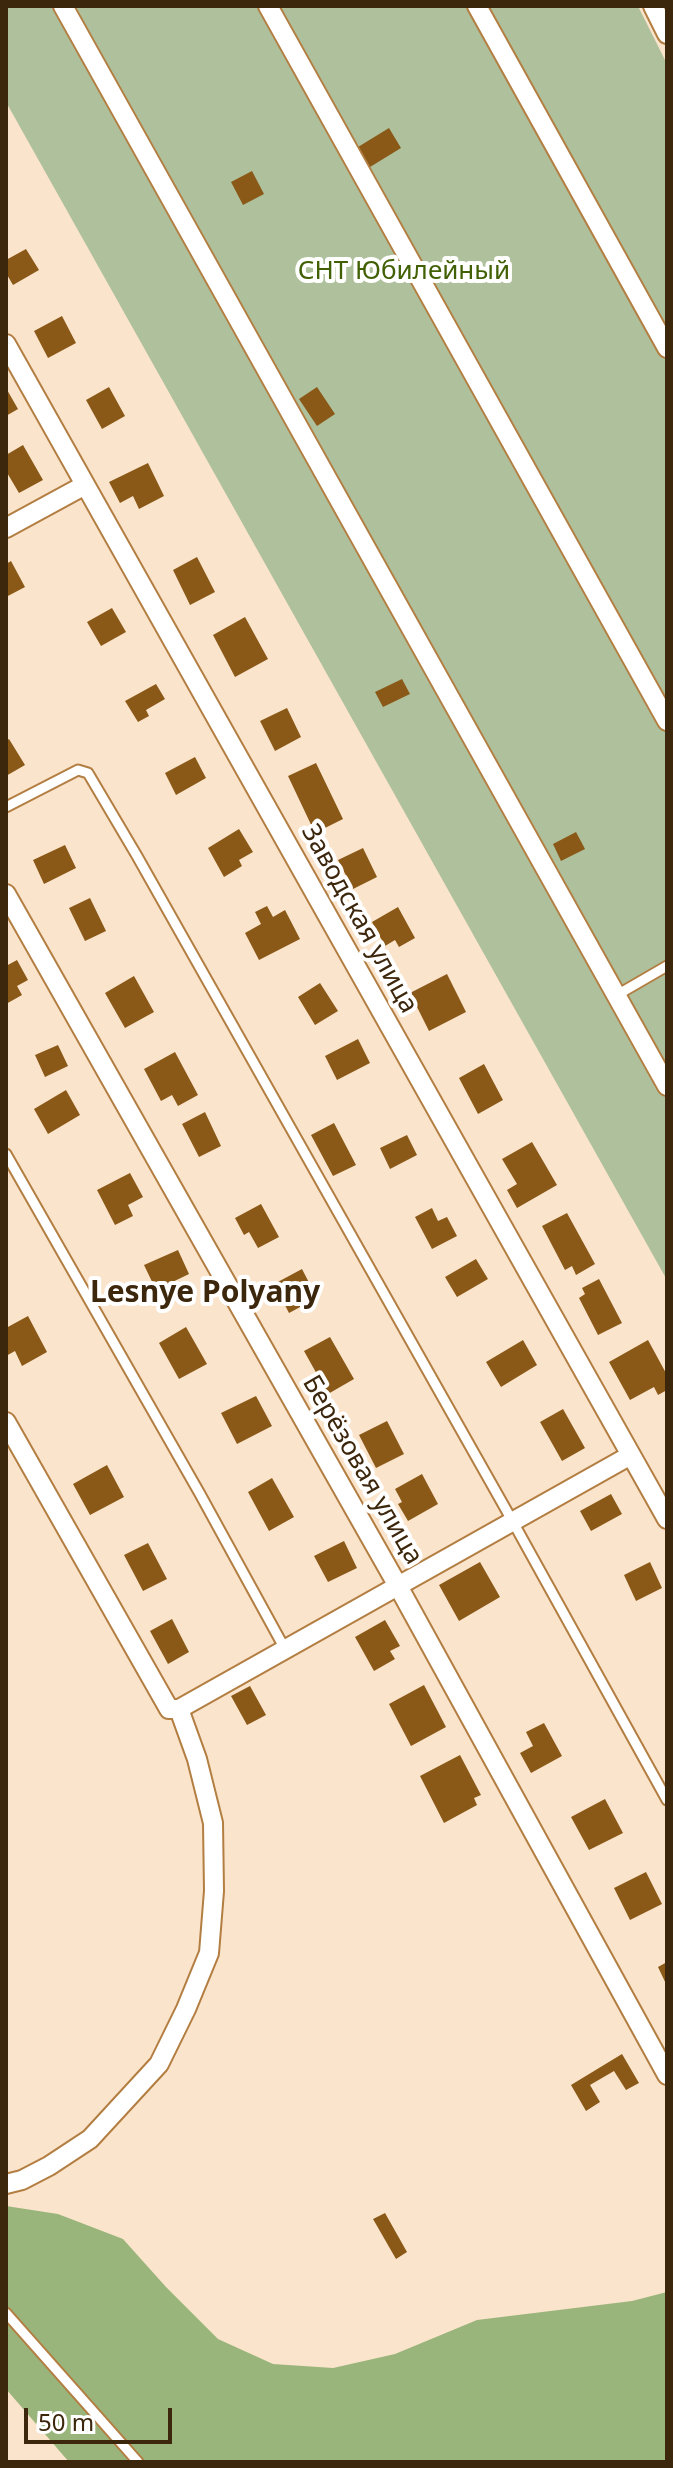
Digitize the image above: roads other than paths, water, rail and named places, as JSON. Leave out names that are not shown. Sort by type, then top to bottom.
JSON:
[{"type":"street","points":[[63,6],[667,1086]]},
{"type":"street","points":[[268,6],[667,721]]},
{"type":"street","points":[[477,6],[667,348]]},
{"type":"street","points":[[653,6],[667,34]]},
{"type":"street","name":"Заводская улица","points":[[6,344],[667,1519]]},
{"type":"street","points":[[6,528],[85,485]]},
{"type":"street","name":"Берёзовая улица","points":[[6,894],[398,1586],[667,2075]]},
{"type":"street","points":[[6,1422],[169,1709],[179,1709],[631,1455]]},
{"type":"street","points":[[6,2184],[22,2180],[49,2166],[90,2139],[159,2064],[209,1953],[214,1891],[213,1823],[197,1759],[179,1709]]},
{"type":"lane","points":[[6,807],[78,770],[88,773],[667,1800]]},
{"type":"lane","points":[[617,995],[667,966]]},
{"type":"lane","points":[[6,1154],[285,1649]]},
{"type":"lane","points":[[6,2313],[138,2462]]},
{"type":"district","name":"Lesnye Polyany","points":[[205,1293]]},
{"type":"park label","name":"СНТ Юбилейный","points":[[404,272]]}]
